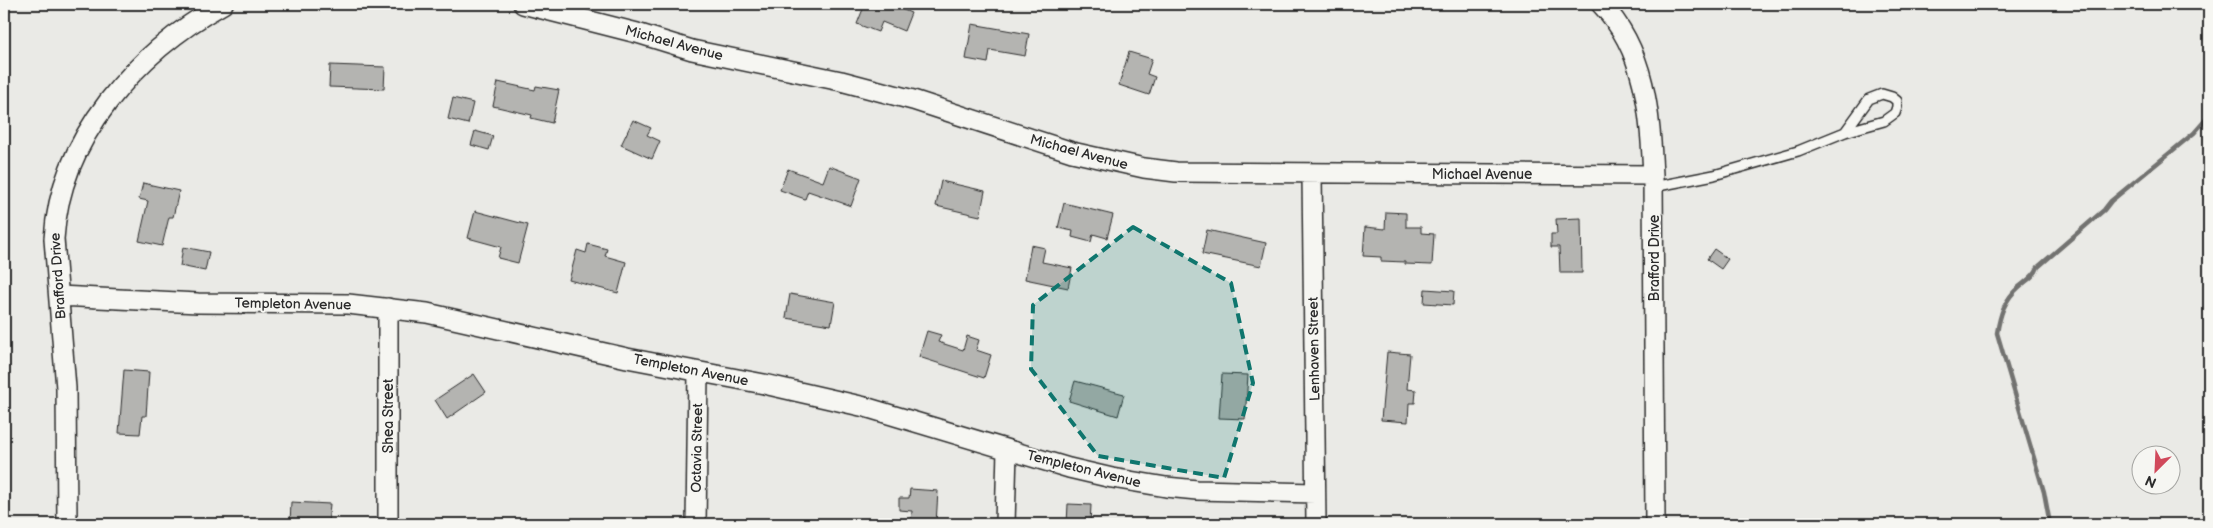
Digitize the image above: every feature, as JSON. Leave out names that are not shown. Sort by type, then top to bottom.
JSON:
[{"type":"street","name":"Brafford Drive","points":[[67,524],[66,388],[54,239],[55,215],[70,165],[91,124],[116,91],[152,54],[194,20],[223,4]]},
{"type":"street","name":"Michael Avenue","points":[[523,4],[637,32],[692,50],[841,81],[913,100],[1072,152],[1144,168],[1176,172],[1653,181]]},
{"type":"street","name":"Brafford Drive","points":[[1601,4],[1612,15],[1624,33],[1642,76],[1651,123],[1655,524]]},
{"type":"street","name":"Lenhaven Street","points":[[1312,174],[1316,524]]},
{"type":"street","name":"Templeton Avenue","points":[[59,296],[198,303],[348,304],[427,313],[627,358],[764,384],[865,407],[1069,468],[1166,487],[1315,493]]},
{"type":"street","name":"Shea Street","points":[[388,308],[388,524]]},
{"type":"street","name":"Octavia Street","points":[[696,524],[698,372]]},
{"type":"street","points":[[1005,524],[1007,450]]},
{"type":"lane","points":[[1653,181],[1714,175],[1798,151],[1845,132],[1861,129],[1890,118],[1897,107],[1897,101],[1892,97],[1882,94],[1869,99],[1845,132]]},
{"type":"highlighted area","points":[[1133,227],[1231,283],[1253,383],[1224,478],[1098,456],[1031,369],[1033,305]]},
{"type":"building","points":[[865,4],[889,4],[911,13],[904,31],[882,22],[878,32],[857,24]]},
{"type":"building","points":[[972,24],[1029,34],[1025,56],[990,50],[988,63],[966,59]]},
{"type":"building","points":[[1129,52],[1152,59],[1147,74],[1155,77],[1149,95],[1119,85]]},
{"type":"building","points":[[330,65],[385,67],[384,89],[329,87]]},
{"type":"building","points":[[498,82],[535,90],[536,86],[559,90],[552,123],[531,118],[532,115],[493,106]]},
{"type":"building","points":[[453,98],[473,103],[468,124],[448,119]]},
{"type":"building","points":[[633,120],[651,128],[647,135],[660,141],[652,159],[621,145]]},
{"type":"building","points":[[475,131],[493,136],[489,150],[471,145]]},
{"type":"building","points":[[829,166],[861,178],[851,206],[808,191],[805,199],[780,190],[788,169],[823,182]]},
{"type":"building","points":[[941,181],[985,191],[980,216],[936,206]]},
{"type":"building","points":[[143,183],[179,191],[173,217],[169,217],[162,246],[139,241],[148,201],[139,199]]},
{"type":"building","points":[[1064,203],[1113,215],[1107,238],[1093,234],[1091,242],[1072,237],[1073,231],[1058,228]]},
{"type":"building","points":[[475,211],[528,225],[518,263],[498,258],[501,247],[468,238]]},
{"type":"building","points":[[1386,212],[1406,213],[1406,227],[1421,227],[1421,233],[1434,234],[1432,265],[1381,261],[1381,257],[1363,256],[1365,227],[1385,229]]},
{"type":"building","points":[[1581,218],[1582,273],[1560,273],[1559,247],[1551,247],[1551,234],[1557,234],[1556,219]]},
{"type":"building","points":[[1207,230],[1266,243],[1261,266],[1202,254]]},
{"type":"building","points":[[588,244],[607,249],[605,256],[626,262],[618,293],[569,280],[577,250],[586,253]]},
{"type":"building","points":[[1031,245],[1045,248],[1042,262],[1072,268],[1068,288],[1025,279]]},
{"type":"building","points":[[183,247],[209,252],[205,271],[180,266]]},
{"type":"building","points":[[1714,249],[1728,259],[1721,269],[1707,259]]},
{"type":"building","points":[[1425,289],[1454,291],[1453,305],[1424,303]]},
{"type":"building","points":[[790,294],[835,302],[831,325],[786,318]]},
{"type":"building","points":[[927,331],[941,335],[938,342],[963,350],[967,336],[979,340],[976,350],[991,355],[984,378],[919,357]]},
{"type":"building","points":[[1387,352],[1410,354],[1407,389],[1416,390],[1415,403],[1409,403],[1408,422],[1381,420]]},
{"type":"building","points":[[124,370],[149,372],[146,416],[142,416],[140,434],[119,433]]},
{"type":"building","points":[[474,374],[486,392],[447,419],[435,400]]},
{"type":"building","points":[[1222,374],[1248,375],[1245,419],[1219,418]]},
{"type":"building","points":[[1075,381],[1124,394],[1118,416],[1069,401]]},
{"type":"building","points":[[910,489],[938,491],[936,524],[911,524],[912,511],[899,510],[899,498],[909,498]]},
{"type":"building","points":[[291,502],[330,504],[328,524],[290,524]]},
{"type":"building","points":[[1068,504],[1091,505],[1090,524],[1067,524]]},
{"type":"waterway","points":[[2050,524],[2044,492],[1997,333],[2004,308],[2014,292],[2033,276],[2038,267],[2104,210],[2111,201],[2194,133],[2209,116]]}]
